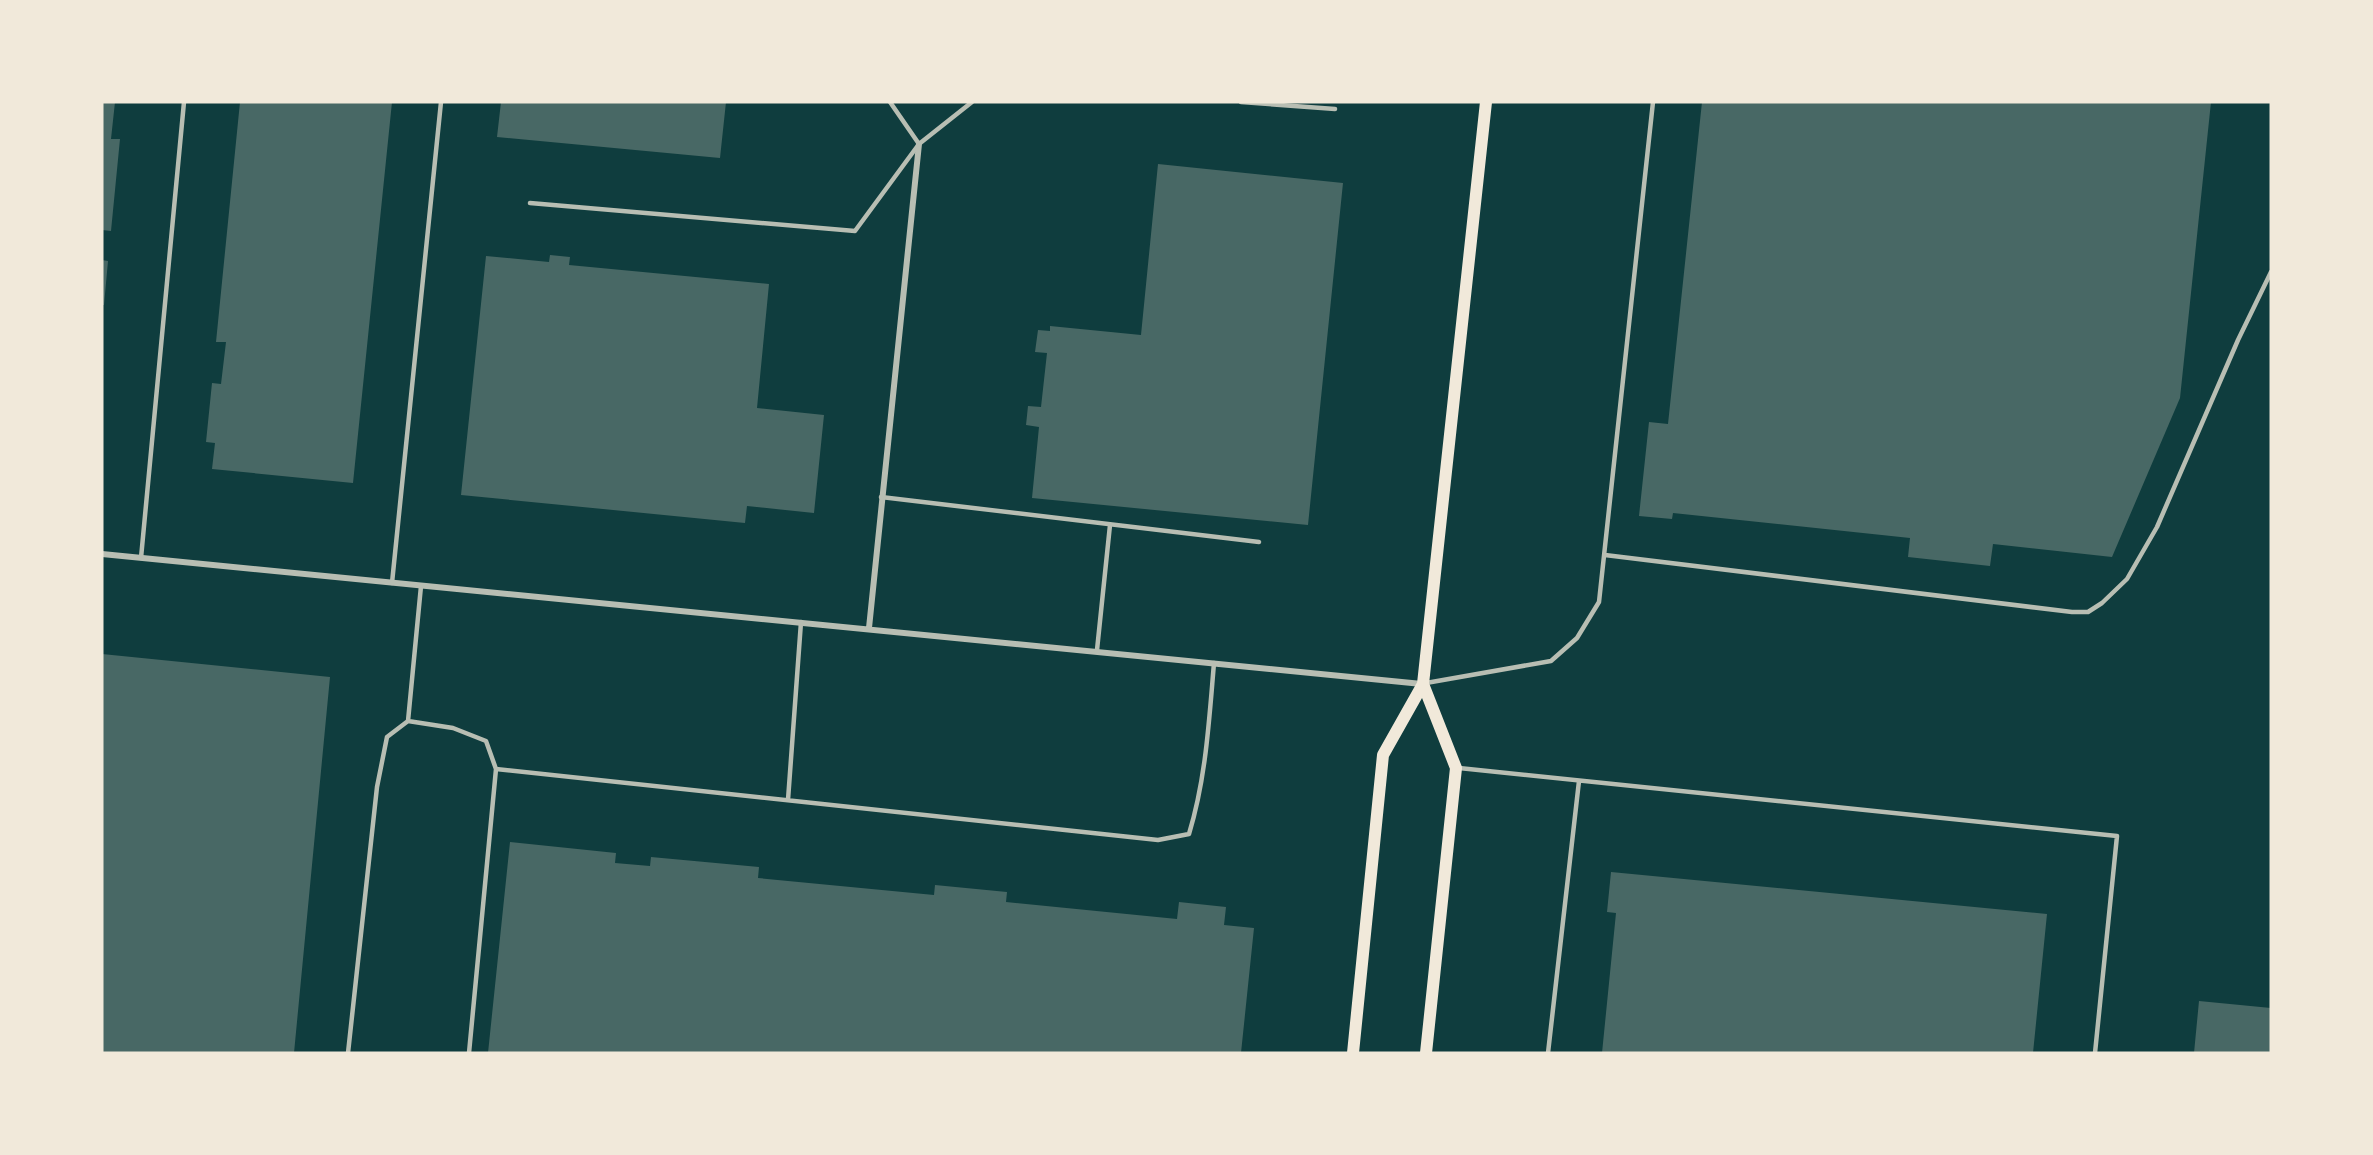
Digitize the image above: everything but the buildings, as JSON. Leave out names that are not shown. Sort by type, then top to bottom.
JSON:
[{"type":"main road","points":[[1353,1053],[1383,755],[1423,684],[1486,102]]},
{"type":"main road","points":[[1423,684],[1456,768],[1426,1053]]},
{"type":"street","points":[[869,628],[919,144]]},
{"type":"street","points":[[102,554],[1097,650],[1423,684]]},
{"type":"lane","points":[[141,558],[184,102]]},
{"type":"lane","points":[[392,583],[441,102]]},
{"type":"lane","points":[[890,102],[919,144]]},
{"type":"lane","points":[[530,203],[855,231],[919,144],[972,102]]},
{"type":"lane","points":[[1241,102],[1335,109]]},
{"type":"lane","points":[[1423,684],[1551,661],[1577,638],[1599,602],[1653,102]]},
{"type":"lane","points":[[1605,555],[2072,612],[2088,612],[2102,603],[2127,579],[2157,527],[2238,340],[2271,272]]},
{"type":"lane","points":[[881,497],[1259,542]]},
{"type":"lane","points":[[1097,650],[1110,525]]},
{"type":"lane","points":[[408,721],[422,586]]},
{"type":"lane","points":[[788,800],[801,622]]},
{"type":"lane","points":[[496,769],[1158,840],[1189,834],[1199,800],[1214,663]]},
{"type":"lane","points":[[348,1053],[377,787],[387,737],[408,721],[453,728],[486,741],[496,769],[469,1053]]},
{"type":"lane","points":[[1456,768],[2118,836],[2095,1053]]},
{"type":"lane","points":[[1548,1053],[1579,781]]}]
